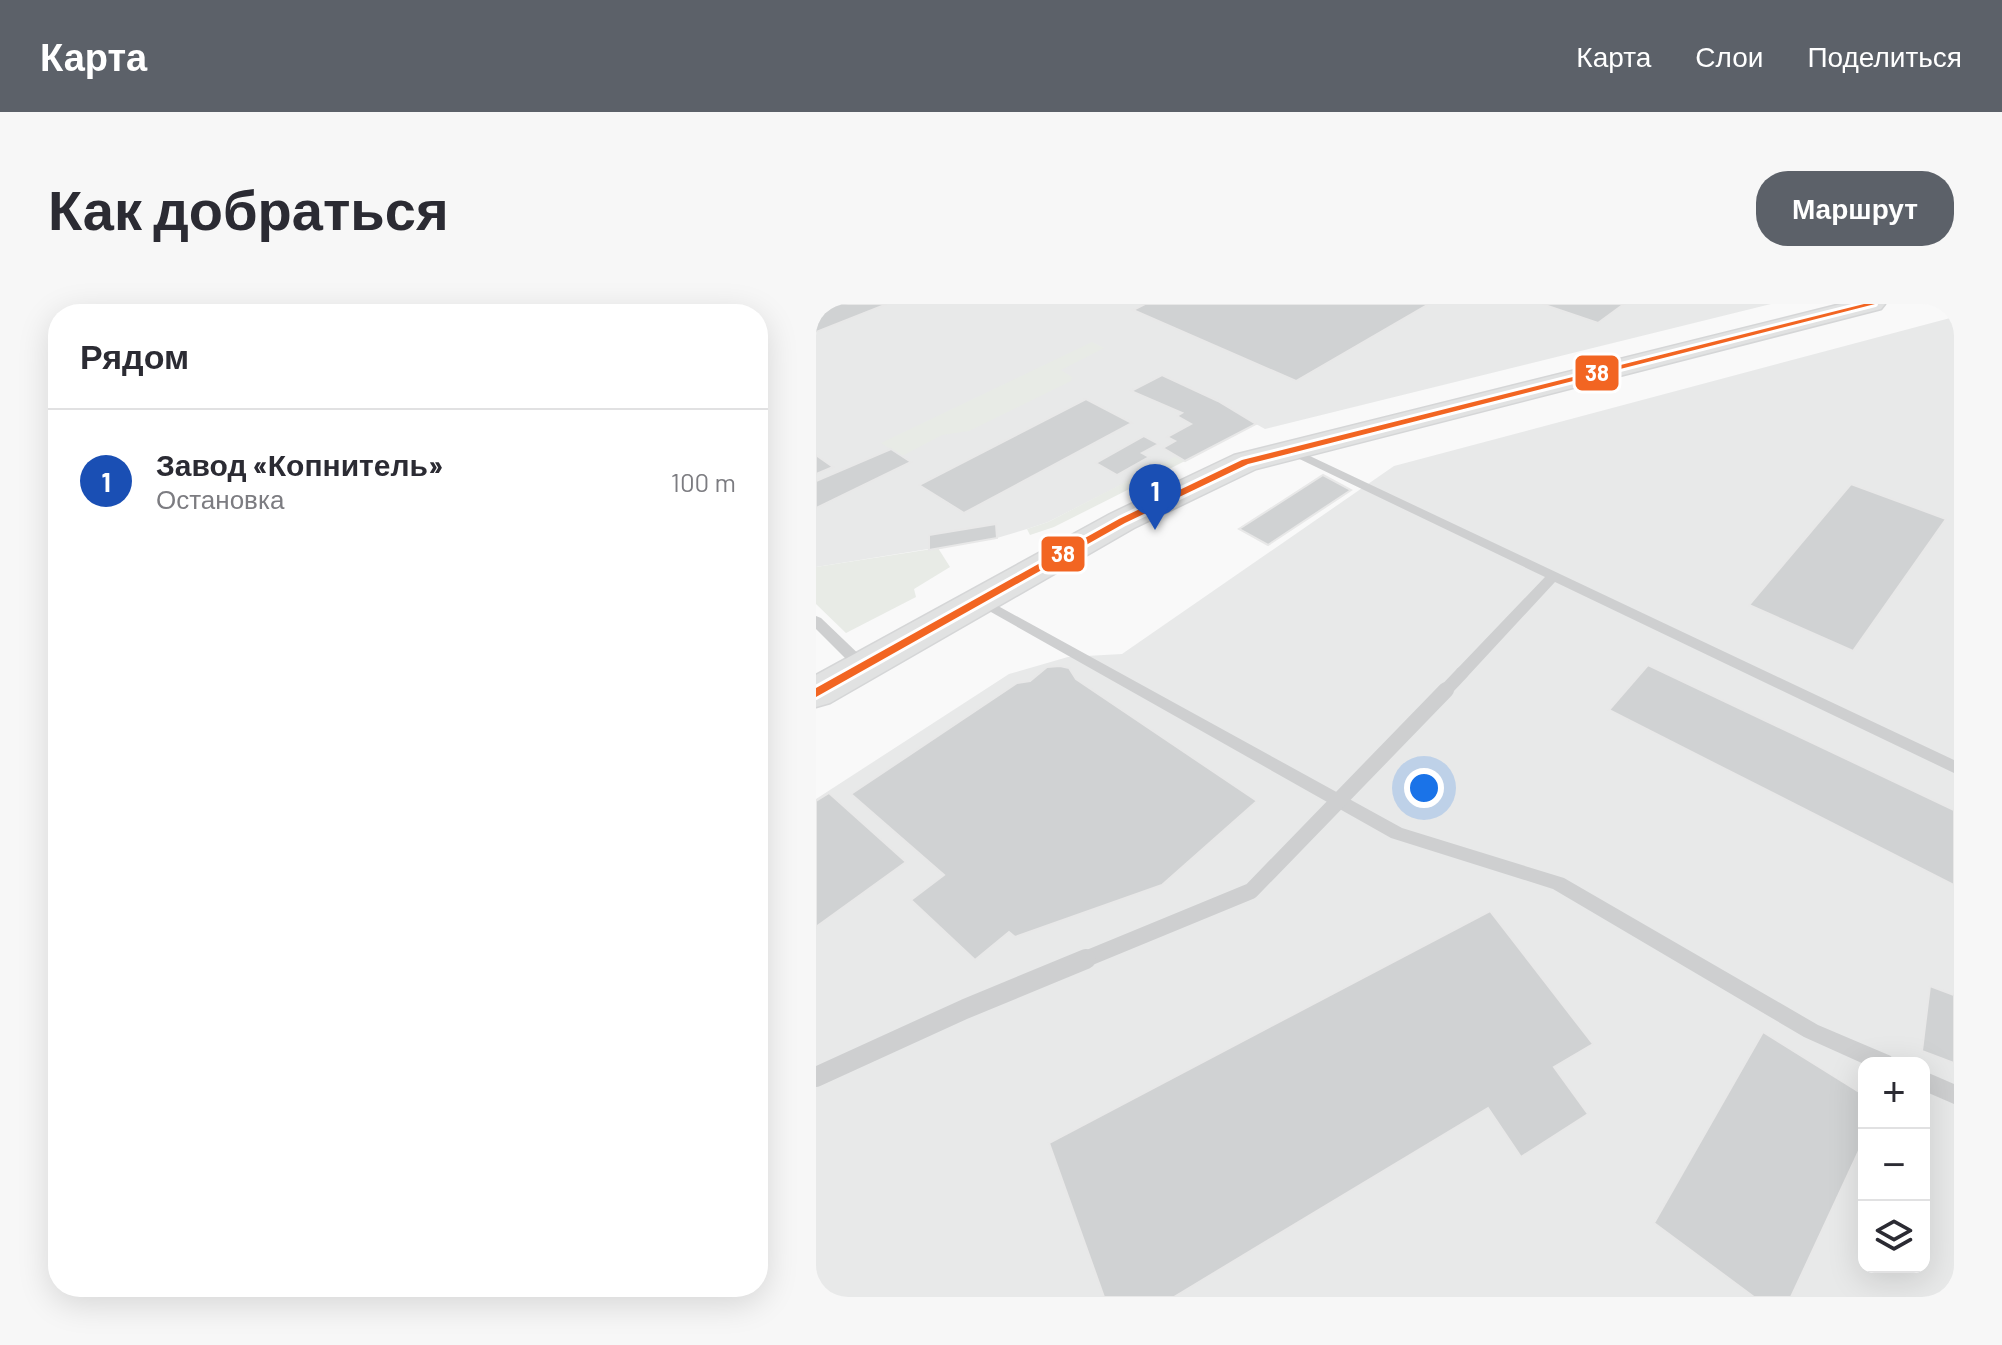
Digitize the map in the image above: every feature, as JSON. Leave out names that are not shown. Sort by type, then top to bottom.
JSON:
[{"type":"main road","points":[[816,693],[1136,514],[1245,462],[1872,304]]},
{"type":"lane","points":[[1291,451],[1954,767]]},
{"type":"lane","points":[[816,1077],[965,1009],[1251,891],[1554,576]]},
{"type":"lane","points":[[980,600],[1397,833],[1558,883],[1811,1031],[1870,1057]]},
{"type":"lane","points":[[816,621],[863,667]]},
{"type":"lane","points":[[1930,1084],[1954,1094]]},
{"type":"shaded area","points":[[816,304],[1771,304],[1265,429],[1256,424],[1185,461],[1176,457],[1048,522],[1027,529],[997,538],[816,567]]},
{"type":"shaded area","points":[[1954,317],[1954,1297],[816,1297],[816,799],[1009,674],[1068,657],[1122,654],[1394,466]]},
{"type":"shaded area","points":[[1092,342],[1104,348],[1061,370],[1072,377],[1071,381],[969,431],[942,435],[902,456],[881,443]]},
{"type":"shaded area","points":[[1176,456],[1185,461],[1054,527],[1030,535],[1027,529],[1048,522]]},
{"type":"shaded area","points":[[938,548],[950,567],[914,589],[916,597],[846,633],[816,604],[816,567]]},
{"type":"building","points":[[816,304],[887,304],[816,332]]},
{"type":"building","points":[[1145,304],[1429,304],[1296,381],[1133,310]]},
{"type":"building","points":[[1542,304],[1624,304],[1598,323]]},
{"type":"building","points":[[1162,375],[1218,401],[1256,424],[1185,461],[1163,448],[1175,441],[1167,437],[1191,424],[1177,416],[1182,413],[1131,391]]},
{"type":"building","points":[[1086,399],[1132,423],[964,513],[919,485]]},
{"type":"building","points":[[1144,436],[1159,444],[1142,453],[1149,457],[1117,475],[1096,463]]},
{"type":"building","points":[[891,449],[911,462],[816,508],[816,481]]},
{"type":"building","points":[[816,455],[833,467],[816,474]]},
{"type":"building","points":[[1323,475],[1351,490],[1268,545],[1239,529]]},
{"type":"building","points":[[1851,484],[1946,519],[1853,651],[1749,605]]},
{"type":"building","points":[[996,524],[997,538],[929,550],[929,535]]},
{"type":"building","points":[[1648,665],[1954,810],[1954,885],[1609,710]]},
{"type":"building","points":[[1047,667],[1069,668],[1076,679],[1257,801],[1162,885],[1015,937],[1009,932],[975,960],[911,900],[944,875],[851,794],[1017,683],[1030,681]]},
{"type":"building","points":[[829,793],[906,862],[816,927],[816,801]]},
{"type":"building","points":[[1490,911],[1593,1044],[1554,1067],[1588,1114],[1521,1157],[1488,1108],[1174,1297],[1104,1297],[1049,1143]]},
{"type":"building","points":[[1930,986],[1954,995],[1954,1063],[1922,1051]]},
{"type":"building","points":[[1763,1032],[1858,1091],[1858,1153],[1791,1297],[1754,1297],[1654,1223]]},
{"type":"transit line","name":"38","points":[[816,693],[1122,521],[1245,462],[1872,304]]},
{"type":"place","name":"Завод «Копнитель»","points":[[1155,530]]}]
